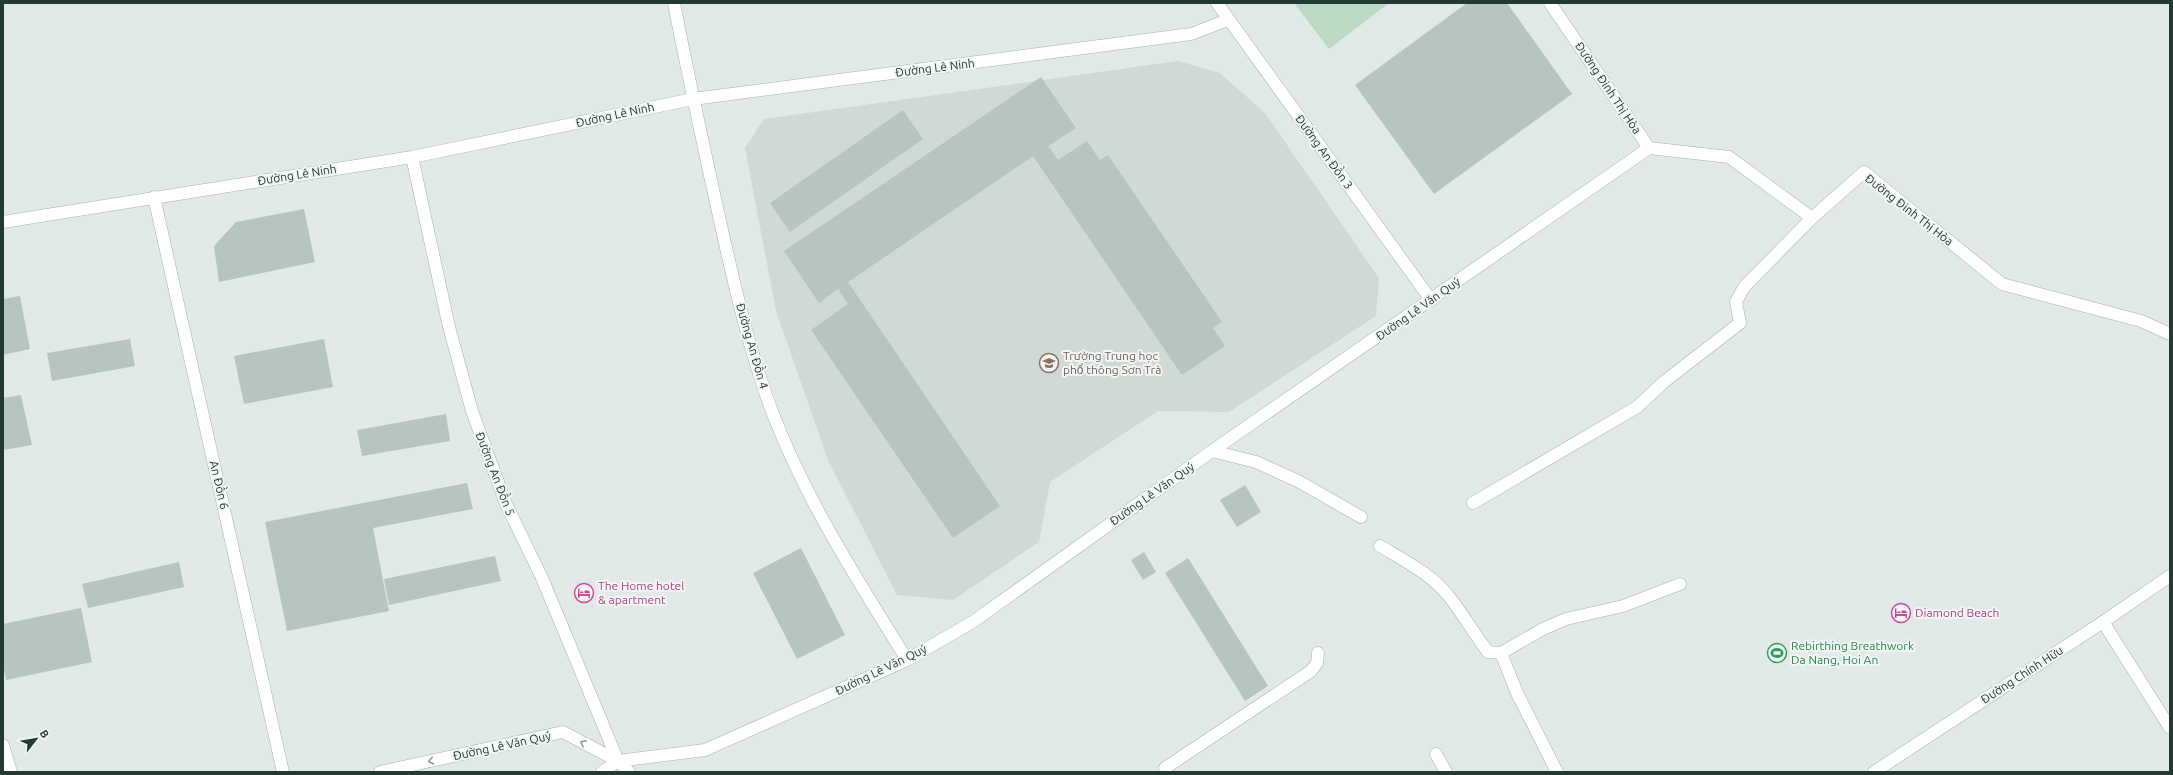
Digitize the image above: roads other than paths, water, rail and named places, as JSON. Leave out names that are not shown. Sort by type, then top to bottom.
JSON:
[{"type":"street","name":"Đường An Đồn 4","points":[[674,3],[693,99],[742,317],[765,393],[790,455],[833,541],[907,660]]},
{"type":"street","name":"Đường An Đồn 3","points":[[1217,3],[1431,300]]},
{"type":"street","name":"Đường Đinh Thị Hòa","points":[[1550,3],[1649,148]]},
{"type":"street","name":"Đường Lê Ninh","points":[[3,222],[412,157],[693,99],[1191,34],[1228,20]]},
{"type":"street","points":[[1473,503],[1637,407],[1665,381],[1740,323],[1736,302],[1744,287],[1812,218],[1729,157],[1649,148]]},
{"type":"street","name":"Đường Lê Văn Quý","points":[[602,772],[618,761],[705,750],[907,660],[974,621],[1212,451],[1649,148]]},
{"type":"street","name":"Đường An Đồn 5","points":[[412,157],[449,327],[472,412],[506,504],[542,578],[618,761],[629,772]]},
{"type":"street","name":"Đường Đinh Thị Hòa","points":[[1812,218],[1864,172],[2002,284],[2141,321],[2170,334]]},
{"type":"street","name":"An Đồn 6","points":[[154,198],[283,772]]},
{"type":"street","points":[[1212,451],[1256,462],[1298,481],[1361,517]]},
{"type":"street","points":[[1380,546],[1424,572],[1450,598],[1488,652],[1501,653],[1543,629],[1566,620],[1623,606],[1680,584]]},
{"type":"street","name":"Đường Chính Hữu","points":[[1874,772],[2103,622],[2170,576]]},
{"type":"street","points":[[2103,622],[2170,728]]},
{"type":"street","points":[[1164,767],[1311,672],[1317,663],[1318,653]]},
{"type":"street","points":[[1501,653],[1518,693],[1557,772]]},
{"type":"street","name":"Đường Lê Văn Quý","points":[[380,772],[563,732],[618,761]]},
{"type":"street","points":[[3,745],[11,772]]},
{"type":"street","points":[[1436,754],[1446,772]]},
{"type":"place","name":"Trường Trung học phổ thông Sơn Trà","points":[[1049,363]]},
{"type":"place","name":"The Home hotel & apartment","points":[[584,593]]},
{"type":"place","name":"Diamond Beach","points":[[1901,613]]},
{"type":"place","name":"Rebirthing Breathwork Da Nang, Hoi An","points":[[1777,653]]}]
